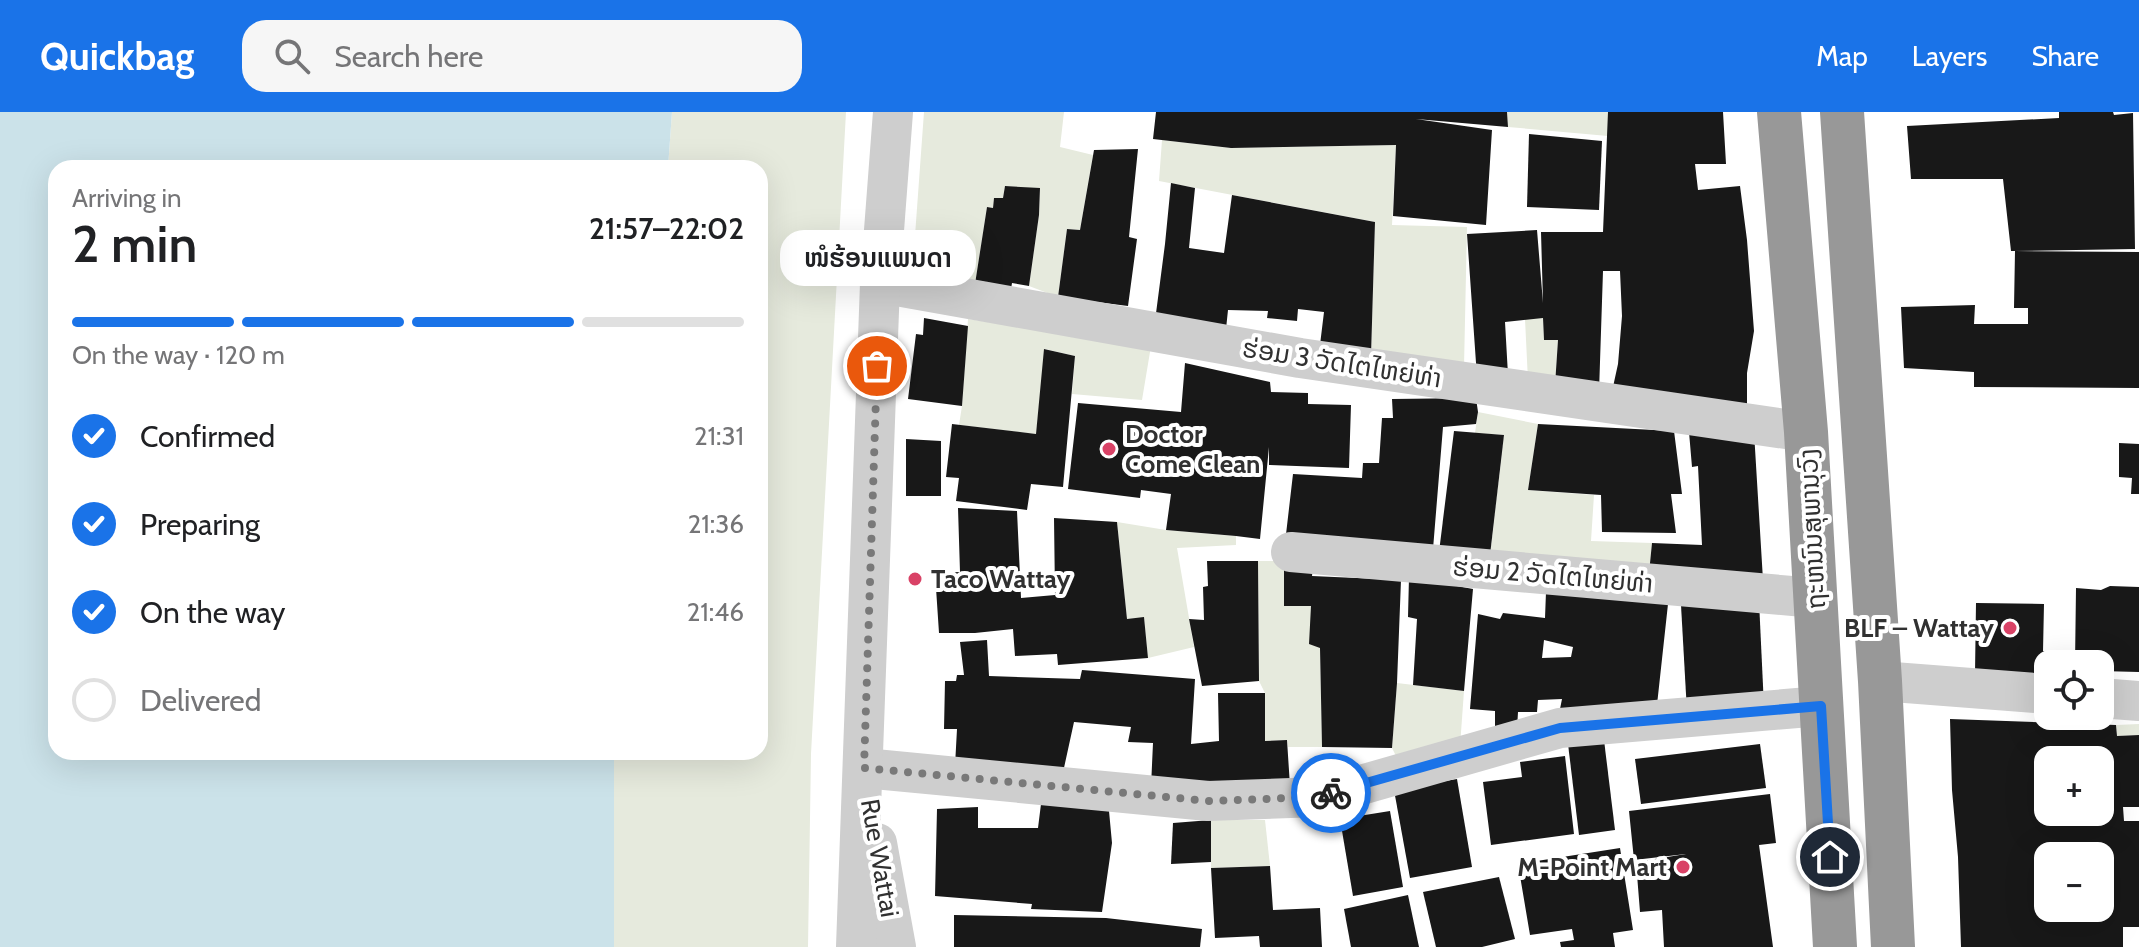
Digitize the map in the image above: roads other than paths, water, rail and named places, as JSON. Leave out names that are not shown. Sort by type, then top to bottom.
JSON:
[{"type":"highway","name":"ຖະຫນົນສຸພານຸວົງ","points":[[1779,112],[1806,432],[1835,947]]},
{"type":"highway","points":[[1842,112],[1880,681],[1893,947]]},
{"type":"street","points":[[856,947],[880,283],[893,112]]},
{"type":"street","name":"ຮ່ອມ 3 ວັດໄຕໄຫຍ່ທ່າ","points":[[880,283],[1300,358],[1806,432]]},
{"type":"street","name":"ຮ່ອມ 2 ວັດໄຕໄຫຍ່ທ່າ","points":[[1291,552],[1815,598]]},
{"type":"street","points":[[1880,681],[2034,693]]},
{"type":"street","points":[[2114,699],[2139,701]]},
{"type":"street","points":[[864,768],[1208,801],[1319,797],[1560,728],[1821,706]]},
{"type":"street","name":"Rue Wattai","points":[[864,768],[896,947]]},
{"type":"water","points":[[0,112],[672,112],[669,160],[48,160],[48,760],[614,760],[614,947],[0,947]]},
{"type":"place","name":"ໜໍຮ້ອນແພນດາ","points":[[877,366]]},
{"type":"place","name":"Doctor Come Clean","points":[[1109,449]]},
{"type":"place","name":"Taco Wattay","points":[[915,579]]},
{"type":"place","name":"BLF – Wattay","points":[[2010,628]]},
{"type":"place","name":"M-Point Mart","points":[[1683,867]]}]
